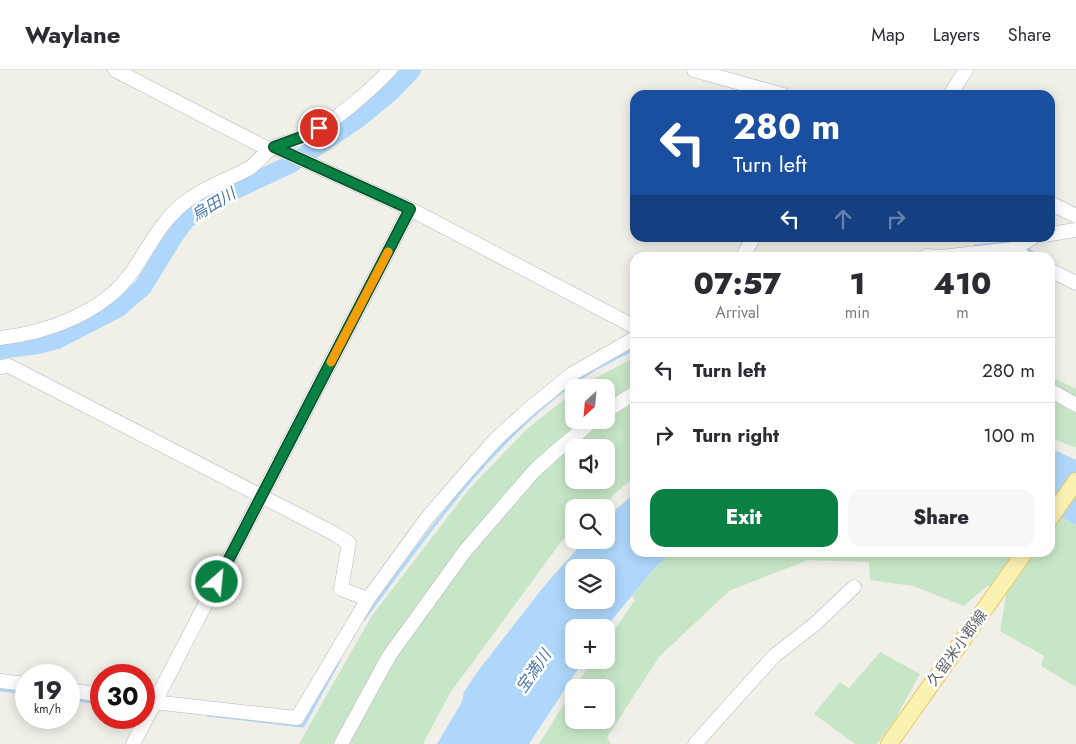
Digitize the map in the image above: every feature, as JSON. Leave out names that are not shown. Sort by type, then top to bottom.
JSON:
[{"type":"main road","points":[[1055,511],[1076,481]]},
{"type":"main road","name":"久留米小郡線","points":[[889,744],[1022,557]]},
{"type":"street","points":[[115,70],[272,149],[309,162],[410,209],[630,323]]},
{"type":"street","points":[[0,338],[52,328],[98,303],[124,282],[161,226],[180,206],[201,192],[256,164],[272,149],[310,134],[375,86],[390,70]]},
{"type":"street","points":[[694,70],[765,90]]},
{"type":"street","points":[[953,90],[966,70]]},
{"type":"street","points":[[1055,206],[1076,216]]},
{"type":"street","points":[[155,691],[261,496],[410,209]]},
{"type":"street","points":[[1055,233],[1076,230]]},
{"type":"street","points":[[1013,252],[1025,242]]},
{"type":"street","points":[[1055,272],[1076,283]]},
{"type":"street","points":[[155,703],[298,718],[368,599],[427,518],[496,439],[572,374],[630,341]]},
{"type":"street","points":[[0,367],[8,366],[334,533],[348,543],[341,588],[368,599]]},
{"type":"street","points":[[1055,393],[1076,405]]},
{"type":"street","points":[[615,405],[630,396]]},
{"type":"street","points":[[341,744],[389,656],[449,572],[534,472],[583,429]]},
{"type":"street","points":[[695,744],[774,656],[814,624],[854,587]]},
{"type":"street","points":[[0,681],[15,683]]},
{"type":"street","points":[[133,744],[139,729]]},
{"type":"green space","points":[[630,360],[630,480],[609,499],[565,499],[565,539],[450,693],[423,744],[299,744],[371,617],[470,488],[528,428],[565,399],[565,429],[615,429],[615,379],[594,379]]},
{"type":"green space","points":[[1055,378],[1076,389],[1076,448],[1055,439]]},
{"type":"green space","points":[[1055,514],[1076,525],[1076,687],[1041,666],[1044,656],[1000,631],[1006,596],[988,585],[964,606],[913,586],[870,580],[869,562],[808,560],[729,591],[659,657],[615,725],[615,679],[580,679],[587,669],[615,669],[615,629],[635,600],[632,596],[666,557],[1055,557]]},
{"type":"green space","points":[[880,652],[920,674],[894,721],[877,744],[855,744],[814,714],[840,682],[849,688]]},
{"type":"green space","points":[[565,702],[565,729],[612,729],[607,737],[611,744],[539,744]]},
{"type":"water","points":[[1055,450],[1076,460],[1076,525],[1055,514]]},
{"type":"water","name":"宝満川","points":[[630,497],[630,557],[666,557],[613,619],[565,619],[565,669],[578,669],[572,679],[565,679],[565,689],[529,744],[437,744],[462,702],[464,692],[478,671],[545,585],[565,562],[565,609],[615,609],[615,559],[568,559],[577,549],[615,549],[615,510]]},
{"type":"waterway","name":"烏田川","points":[[0,350],[38,345],[57,340],[119,308],[143,287],[186,220],[223,196],[291,164],[357,120],[391,92],[412,70]]},
{"type":"waterway","points":[[975,246],[1015,242]]},
{"type":"waterway","points":[[1025,247],[1032,252]]},
{"type":"waterway","points":[[364,619],[458,495],[510,437],[569,386],[601,366],[630,352]]},
{"type":"waterway","points":[[207,715],[303,726],[339,661]]},
{"type":"waterway","points":[[0,690],[15,692]]},
{"type":"waterway","points":[[80,700],[90,702]]},
{"type":"slow traffic","points":[[331,362],[388,252]]},
{"type":"route","points":[[217,582],[410,209],[274,147],[310,134],[319,128]]}]
